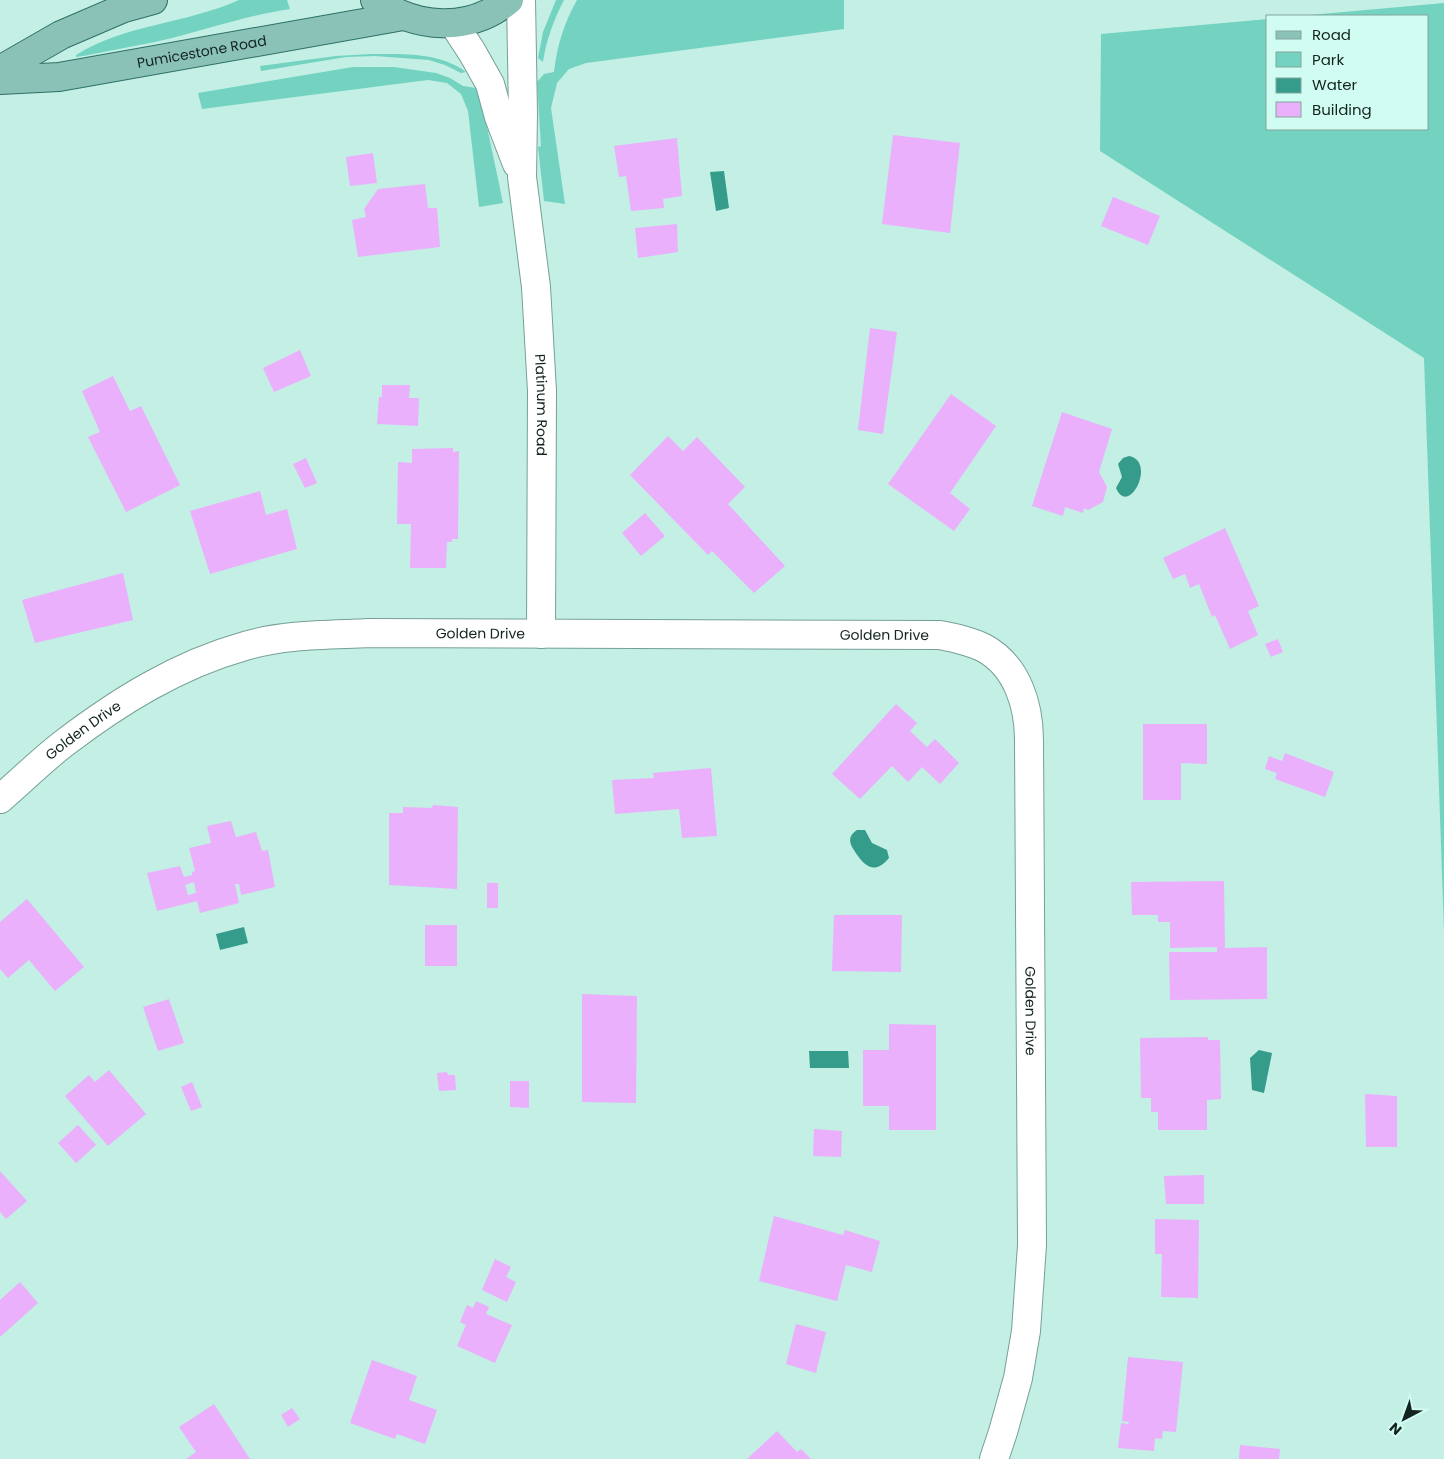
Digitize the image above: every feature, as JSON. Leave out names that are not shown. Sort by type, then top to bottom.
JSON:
[{"type":"main road","points":[[0,70],[60,34],[124,8],[153,0]]},
{"type":"main road","points":[[375,0],[403,16],[427,23],[453,23],[478,18],[501,7],[509,0]]},
{"type":"main road","name":"Pumicestone Road","points":[[0,80],[59,77],[403,16]]},
{"type":"street","name":"Platinum Road","points":[[521,0],[522,177],[536,288],[542,391],[541,634]]},
{"type":"street","name":"Platinum Road","points":[[453,23],[490,84],[499,117],[522,177]]},
{"type":"street","name":"Golden Drive","points":[[0,799],[61,746],[105,713],[148,686],[198,662],[246,646],[304,635],[940,635],[964,640],[985,648],[1001,662],[1014,678],[1025,701],[1029,731],[1032,1245],[1028,1320],[1025,1340],[1018,1378],[994,1459]]},
{"type":"green space","points":[[239,0],[287,0],[290,9],[155,42],[76,57],[76,55],[95,45],[135,30],[219,8]]},
{"type":"green space","points":[[556,0],[564,0],[551,30],[543,62],[538,58],[543,32]]},
{"type":"green space","points":[[577,0],[844,0],[844,29],[586,63],[569,69],[557,83],[551,108],[565,204],[544,201],[538,147],[541,146],[537,82],[544,74],[554,72],[562,35],[568,17]]},
{"type":"green space","points":[[1444,3],[1444,931],[1424,358],[1100,151],[1101,34],[1266,19],[1266,130],[1429,130],[1429,15],[1310,15]]},
{"type":"green space","points":[[408,54],[433,58],[456,65],[466,72],[461,73],[429,60],[375,56],[346,57],[261,71],[260,66],[336,56]]},
{"type":"green space","points":[[353,67],[394,67],[436,73],[450,78],[463,86],[476,88],[481,98],[503,203],[479,207],[468,111],[461,94],[447,83],[428,80],[202,109],[198,93]]},
{"type":"water","points":[[724,171],[729,208],[716,211],[710,172]]},
{"type":"water","points":[[1129,456],[1137,460],[1141,467],[1141,476],[1138,485],[1127,496],[1121,495],[1116,488],[1122,477],[1118,464],[1123,458]]},
{"type":"water","points":[[857,830],[865,830],[872,843],[887,850],[889,858],[885,863],[873,868],[862,861],[850,842],[851,836]]},
{"type":"water","points":[[244,927],[248,943],[220,950],[216,934]]},
{"type":"water","points":[[1259,1050],[1272,1053],[1264,1093],[1252,1090],[1250,1058]]},
{"type":"water","points":[[809,1051],[848,1051],[849,1068],[810,1068]]},
{"type":"building","points":[[893,135],[960,143],[950,233],[882,224]]},
{"type":"building","points":[[677,138],[682,196],[663,199],[664,208],[631,211],[626,176],[619,177],[614,146]]},
{"type":"building","points":[[373,153],[377,183],[350,186],[346,157]]},
{"type":"building","points":[[425,184],[428,208],[437,208],[440,247],[358,257],[352,220],[366,217],[364,209],[378,189]]},
{"type":"building","points":[[1113,197],[1160,216],[1148,245],[1101,226]]},
{"type":"building","points":[[677,224],[678,252],[638,258],[635,228]]},
{"type":"building","points":[[870,328],[897,332],[883,434],[858,430]]},
{"type":"building","points":[[300,350],[311,376],[274,392],[263,368]]},
{"type":"building","points":[[113,376],[130,411],[141,406],[180,485],[126,512],[88,437],[100,432],[82,391]]},
{"type":"building","points":[[382,385],[410,385],[409,398],[419,398],[418,426],[377,424],[379,397],[382,397]]},
{"type":"building","points":[[951,394],[996,426],[950,493],[970,509],[954,531],[888,484]]},
{"type":"building","points":[[1062,412],[1112,429],[1099,472],[1107,487],[1103,502],[1088,510],[1084,508],[1083,513],[1065,507],[1063,516],[1032,506]]},
{"type":"building","points":[[668,436],[683,451],[697,437],[745,487],[728,504],[785,566],[754,593],[712,551],[708,555],[630,475]]},
{"type":"building","points":[[453,448],[453,452],[459,451],[458,539],[452,539],[452,542],[447,542],[446,568],[410,568],[411,524],[397,524],[398,462],[412,463],[412,449]]},
{"type":"building","points":[[306,458],[317,483],[305,488],[293,464]]},
{"type":"building","points":[[260,491],[266,515],[287,509],[297,549],[210,574],[190,511]]},
{"type":"building","points":[[645,513],[665,536],[641,556],[622,533]]},
{"type":"building","points":[[1225,528],[1259,606],[1248,611],[1258,635],[1230,649],[1215,615],[1212,617],[1199,584],[1190,588],[1185,574],[1173,579],[1163,558]]},
{"type":"building","points":[[123,573],[133,620],[35,643],[22,600]]},
{"type":"building","points":[[1278,639],[1283,652],[1271,657],[1265,644]]},
{"type":"building","points":[[896,704],[917,723],[910,731],[927,747],[935,739],[959,763],[940,784],[922,767],[908,782],[892,766],[860,799],[832,774]]},
{"type":"building","points":[[1143,724],[1207,724],[1207,764],[1181,763],[1181,800],[1143,800]]},
{"type":"building","points":[[1285,753],[1334,772],[1325,797],[1275,779],[1277,773],[1265,769],[1269,756],[1282,761]]},
{"type":"building","points":[[711,768],[717,836],[682,838],[679,809],[615,814],[612,780],[654,778],[653,773]]},
{"type":"building","points":[[433,805],[458,807],[457,889],[389,885],[389,813],[403,813],[403,807],[432,808]]},
{"type":"building","points":[[231,821],[236,837],[256,832],[262,851],[268,850],[275,887],[241,895],[239,884],[235,884],[239,903],[200,913],[197,901],[157,911],[147,873],[180,866],[184,877],[192,875],[192,872],[195,871],[189,848],[211,843],[207,826]],"holes":[[[194,882],[196,893],[188,895],[185,885]]]},
{"type":"building","points":[[1224,881],[1225,948],[1267,947],[1267,999],[1170,1000],[1169,952],[1217,952],[1217,947],[1170,948],[1170,922],[1158,922],[1158,915],[1132,915],[1131,882]]},
{"type":"building","points":[[487,883],[498,883],[498,908],[487,908]]},
{"type":"building","points":[[27,899],[84,967],[55,991],[29,960],[8,978],[0,969],[0,922]]},
{"type":"building","points":[[834,915],[902,915],[901,972],[832,971]]},
{"type":"building","points":[[425,925],[457,925],[457,966],[425,966]]},
{"type":"building","points":[[582,994],[637,996],[636,1103],[582,1102]]},
{"type":"building","points":[[169,999],[184,1043],[158,1051],[143,1007]]},
{"type":"building","points":[[889,1024],[936,1025],[936,1130],[889,1130],[889,1106],[863,1106],[863,1050],[889,1050]]},
{"type":"building","points":[[1208,1037],[1208,1040],[1220,1040],[1221,1099],[1207,1100],[1207,1130],[1158,1130],[1158,1112],[1151,1112],[1151,1098],[1141,1098],[1140,1038]]},
{"type":"building","points":[[109,1070],[146,1114],[108,1146],[65,1096],[89,1075],[95,1082]]},
{"type":"building","points":[[447,1072],[448,1075],[455,1075],[456,1090],[439,1091],[437,1073]]},
{"type":"building","points":[[510,1081],[529,1081],[529,1108],[510,1107]]},
{"type":"building","points":[[192,1082],[202,1107],[191,1111],[181,1087]]},
{"type":"building","points":[[1365,1094],[1397,1096],[1397,1147],[1366,1147]]},
{"type":"building","points":[[78,1125],[96,1145],[76,1163],[58,1143]]},
{"type":"building","points":[[814,1129],[842,1131],[841,1157],[813,1156]]},
{"type":"building","points":[[0,1171],[27,1201],[6,1219],[0,1212]]},
{"type":"building","points":[[1204,1175],[1204,1204],[1166,1204],[1164,1176]]},
{"type":"building","points":[[774,1216],[843,1235],[845,1230],[880,1241],[872,1272],[846,1265],[837,1301],[759,1281]]},
{"type":"building","points":[[1155,1219],[1199,1220],[1198,1298],[1161,1297],[1162,1254],[1155,1254]]},
{"type":"building","points":[[495,1259],[511,1267],[506,1277],[516,1282],[507,1302],[482,1290]]},
{"type":"building","points":[[20,1282],[38,1303],[0,1337],[0,1300]]},
{"type":"building","points":[[476,1301],[489,1307],[486,1314],[512,1325],[495,1363],[457,1346],[466,1325],[460,1322],[467,1305],[473,1308]]},
{"type":"building","points":[[796,1324],[826,1332],[816,1373],[786,1364]]},
{"type":"building","points":[[1128,1357],[1183,1362],[1176,1432],[1163,1431],[1162,1439],[1155,1438],[1154,1451],[1118,1448],[1121,1423],[1128,1424],[1129,1422],[1122,1421]]},
{"type":"building","points":[[372,1360],[417,1376],[409,1400],[437,1410],[425,1444],[397,1434],[395,1439],[350,1423]]},
{"type":"building","points":[[214,1404],[250,1459],[186,1459],[196,1452],[179,1427]]},
{"type":"building","points":[[292,1408],[300,1419],[288,1427],[281,1415]]},
{"type":"building","points":[[777,1431],[797,1452],[801,1449],[811,1459],[747,1459]]},
{"type":"building","points":[[1240,1445],[1280,1449],[1279,1459],[1239,1459]]}]
